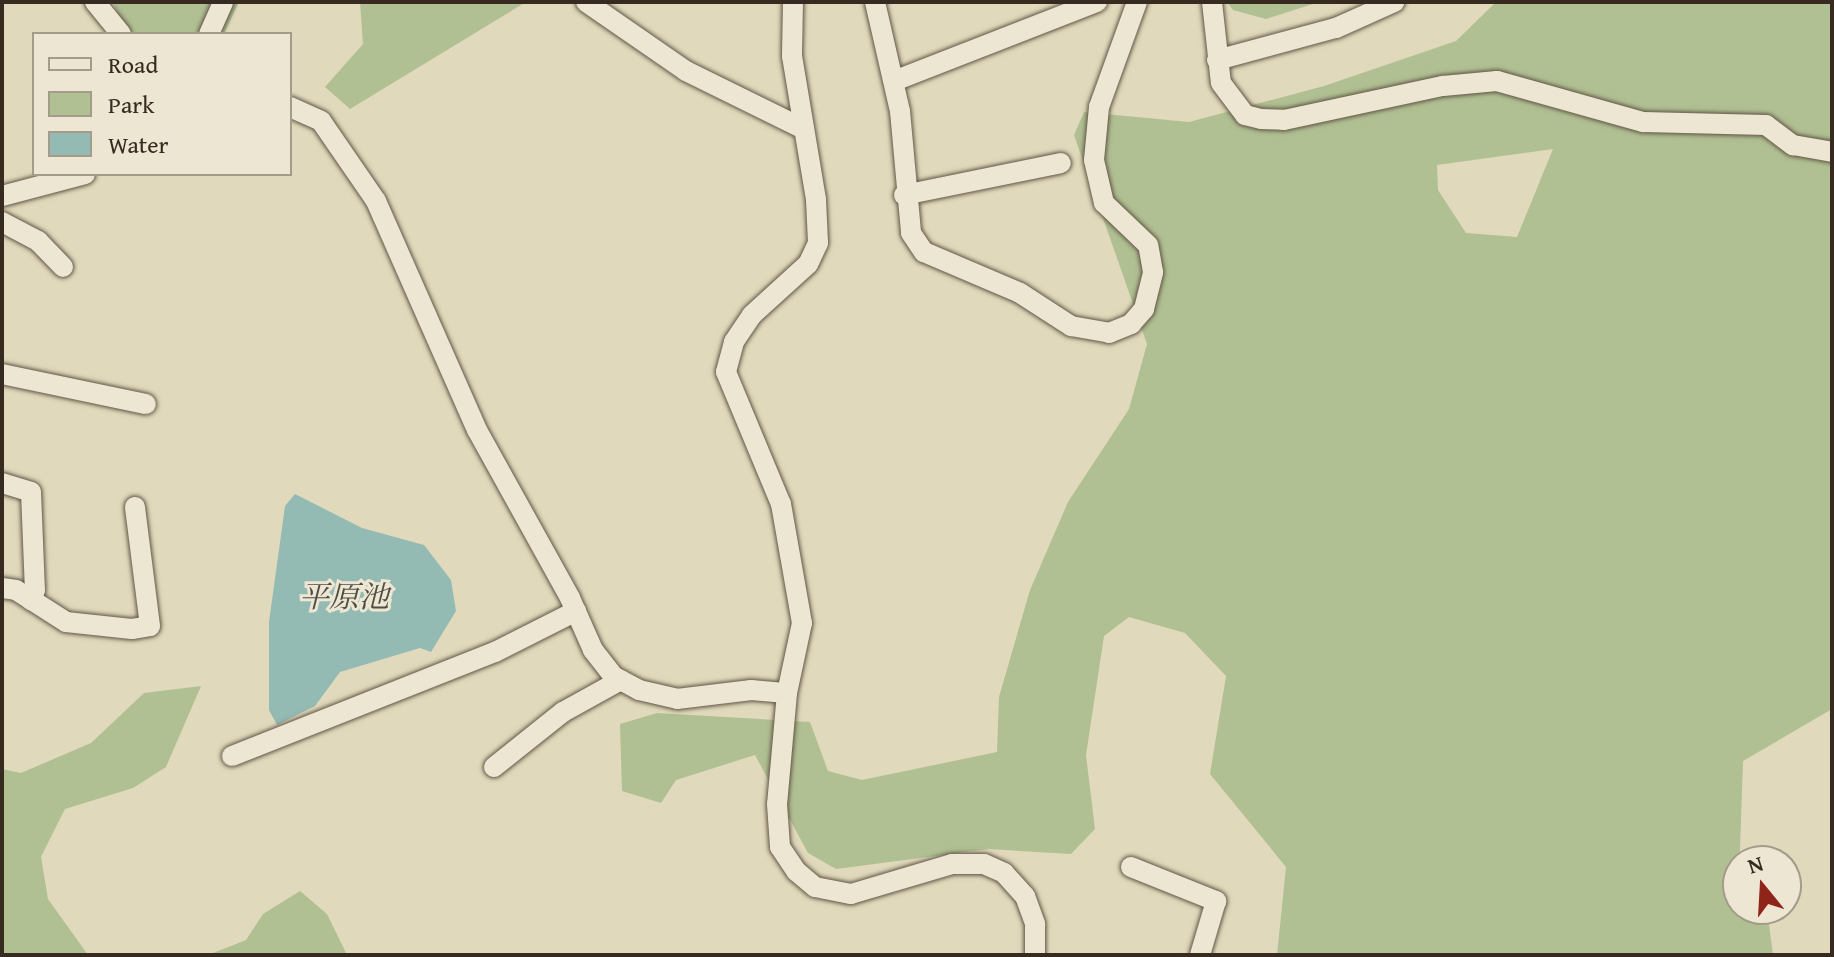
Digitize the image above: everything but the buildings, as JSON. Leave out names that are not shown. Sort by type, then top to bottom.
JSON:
[{"type":"street","points":[[95,2],[119,32]]},
{"type":"street","points":[[210,32],[223,2]]},
{"type":"street","points":[[586,2],[686,71],[802,128]]},
{"type":"street","points":[[793,2],[792,56],[816,200],[818,243],[808,264],[752,315],[734,342],[726,372],[781,504],[802,623],[787,693],[777,804],[780,847],[796,871],[815,887],[851,894],[952,864],[984,864],[1004,873],[1025,896],[1035,924],[1035,955]]},
{"type":"street","points":[[875,2],[894,81],[904,195],[911,233],[924,252],[1020,293],[1090,333],[1109,333],[1131,324],[1144,309],[1153,272],[1148,245],[1104,203],[1094,160],[1099,107],[1137,2]]},
{"type":"street","points":[[894,81],[1097,2]]},
{"type":"street","points":[[1212,2],[1217,60],[1230,101],[1245,115],[1261,119],[1284,120],[1443,86],[1497,81],[1643,122],[1766,125],[1793,145],[1832,152]]},
{"type":"street","points":[[1217,60],[1336,28],[1394,2]]},
{"type":"street","points":[[292,108],[321,121],[376,201],[477,430],[576,611],[593,650],[621,680],[677,699],[751,690],[787,693]]},
{"type":"street","points":[[904,195],[1061,163]]},
{"type":"street","points":[[2,196],[77,176]]},
{"type":"street","points":[[2,222],[38,241],[63,267]]},
{"type":"street","points":[[2,374],[146,404]]},
{"type":"street","points":[[2,483],[31,492],[35,590],[31,600]]},
{"type":"street","points":[[2,588],[31,600],[66,622],[132,629],[150,626],[135,507]]},
{"type":"street","points":[[232,756],[495,652],[576,611]]},
{"type":"street","points":[[494,767],[563,712],[621,680]]},
{"type":"street","points":[[1131,867],[1216,901],[1200,955]]},
{"type":"green space","points":[[113,2],[239,2],[225,32],[126,32]]},
{"type":"green space","points":[[360,2],[526,2],[350,109],[325,87],[363,44]]},
{"type":"green space","points":[[1227,2],[1319,2],[1266,19],[1233,10]]},
{"type":"green space","points":[[1496,2],[1832,2],[1832,709],[1743,761],[1740,845],[1722,845],[1722,925],[1769,925],[1773,955],[1277,955],[1286,867],[1210,774],[1226,676],[1185,633],[1129,617],[1104,636],[1086,755],[1095,829],[1071,854],[989,849],[836,869],[808,853],[755,755],[676,780],[661,803],[622,791],[620,724],[657,713],[810,722],[828,771],[862,780],[997,752],[999,697],[1030,590],[1068,502],[1129,409],[1147,344],[1074,135],[1084,112],[1189,122],[1324,86],[1456,41]],"holes":[[[1553,149],[1517,237],[1466,233],[1438,190],[1437,165]]]},
{"type":"green space","points":[[201,686],[166,767],[133,788],[65,809],[41,857],[48,899],[88,955],[2,955],[2,769],[21,773],[91,743],[144,693]]},
{"type":"green space","points":[[300,891],[327,914],[347,955],[208,955],[246,940],[263,914]]},
{"type":"water","name":"平原池","points":[[295,494],[362,528],[424,545],[451,580],[456,611],[431,652],[420,648],[340,672],[315,706],[277,725],[269,710],[269,622],[285,506]]}]
